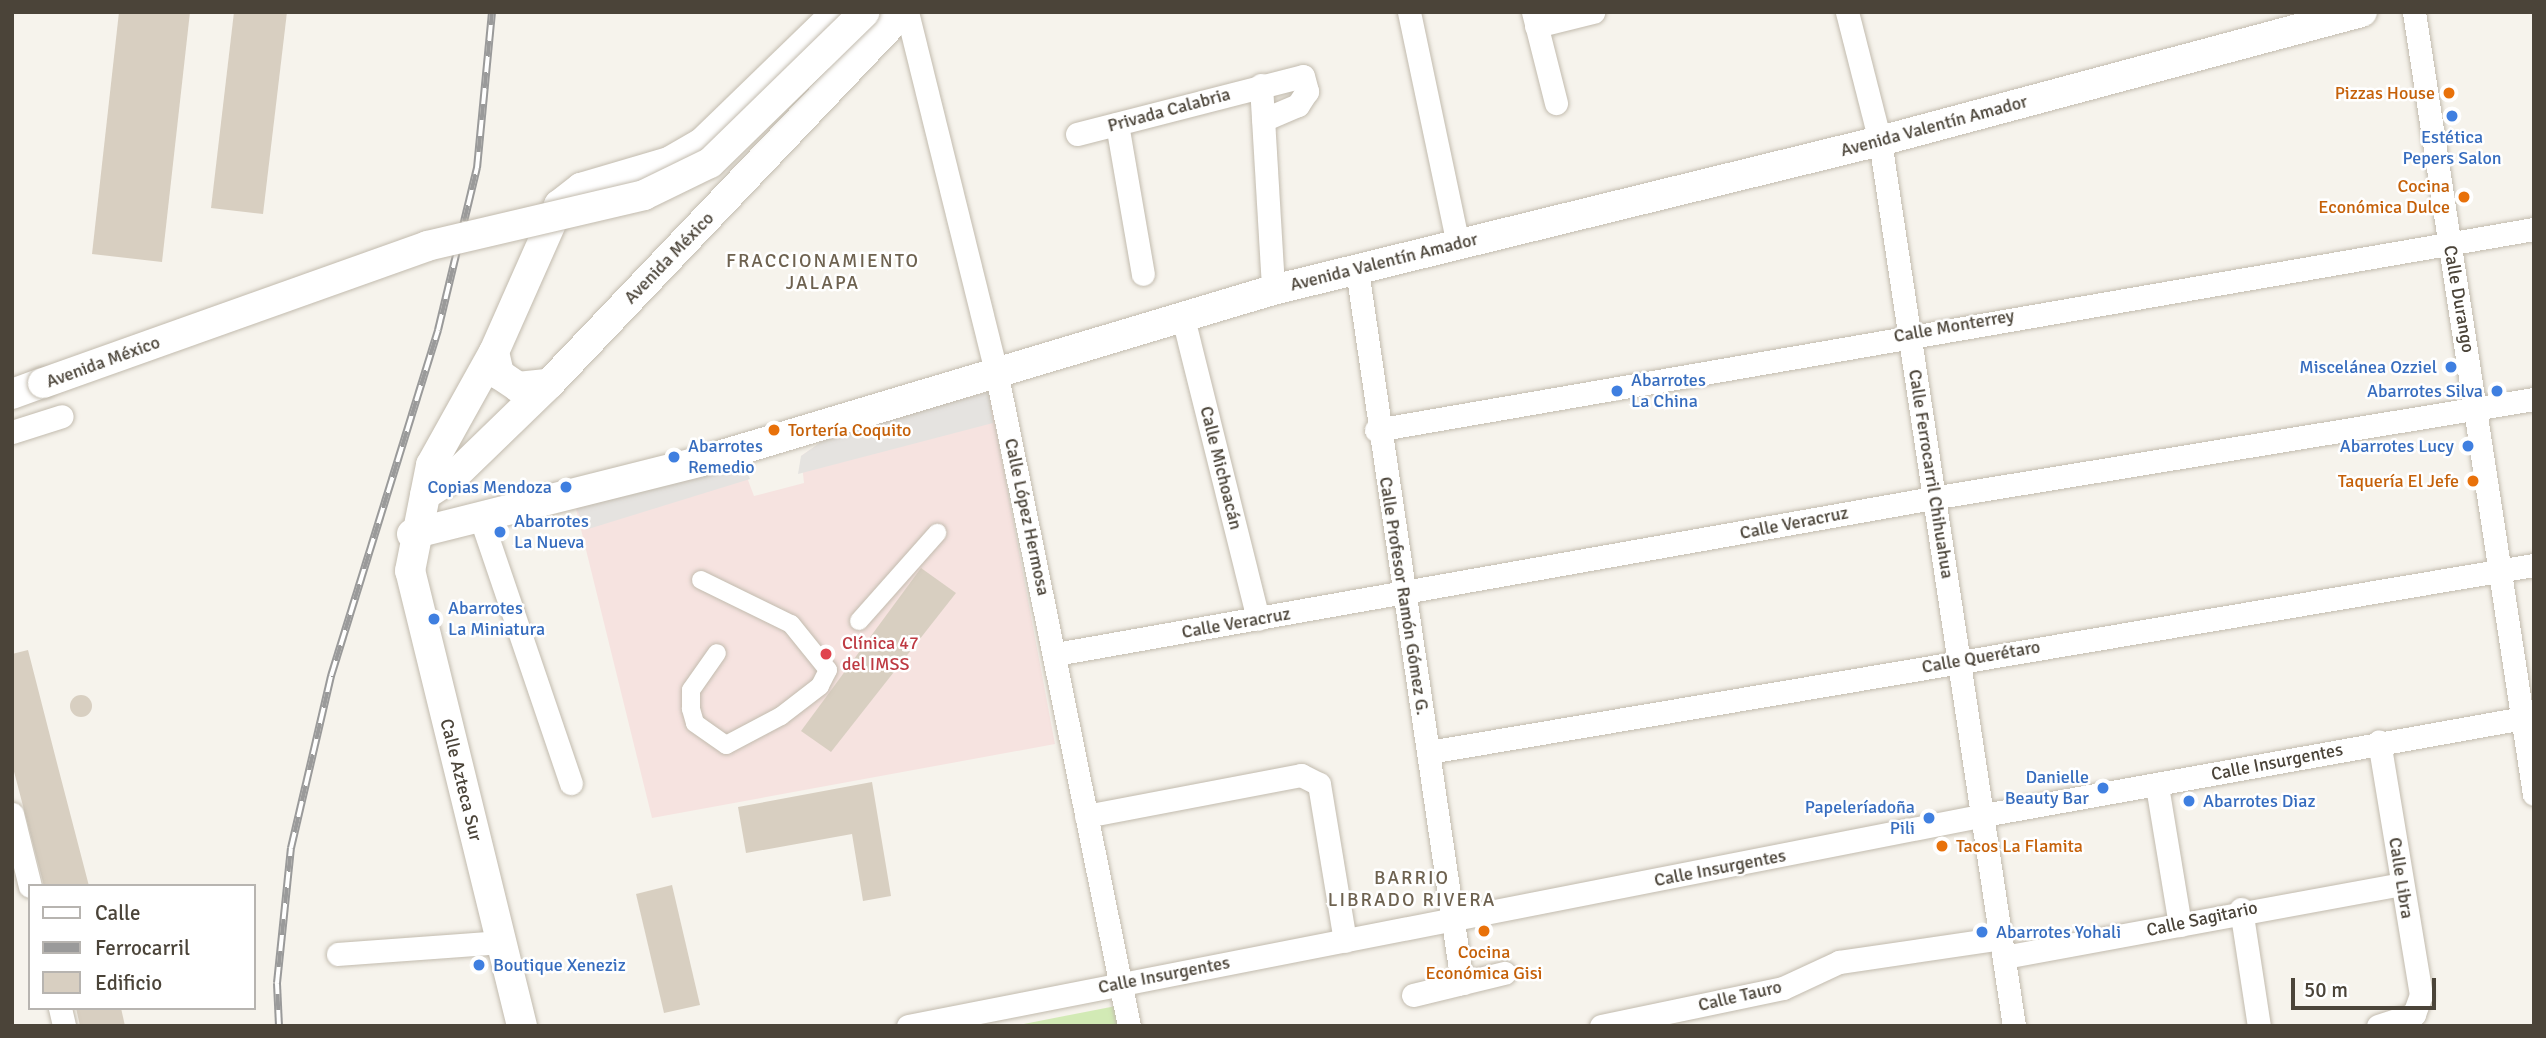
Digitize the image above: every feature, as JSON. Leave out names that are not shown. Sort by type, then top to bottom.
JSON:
[{"type":"street","points":[[412,534],[425,495],[430,466],[494,352],[559,205],[581,188],[669,162],[702,143],[837,12]]},
{"type":"street","name":"Avenida México","points":[[12,394],[427,246],[644,195],[710,163],[865,12]]},
{"type":"street","name":"Avenida México","points":[[425,495],[454,476],[549,384],[905,12]]},
{"type":"street","name":"Calle López Hermosa","points":[[905,12],[996,371],[1056,654],[1129,1026]]},
{"type":"street","points":[[1409,12],[1458,244]]},
{"type":"street","points":[[1556,103],[1534,19],[1593,12]]},
{"type":"street","name":"Calle Ferrocarril Chihuahua","points":[[1847,12],[1880,141],[1908,333],[1938,496],[1959,660],[2014,1026]]},
{"type":"street","name":"Avenida Valentín Amador","points":[[412,534],[481,519],[702,461],[1273,290],[1880,141],[2362,12]]},
{"type":"street","name":"Calle Durango","points":[[2414,12],[2528,717],[2534,794]]},
{"type":"street","name":"Privada Calabria","points":[[1077,134],[1303,76],[1307,91],[1298,104],[1263,120]]},
{"type":"street","points":[[1261,85],[1273,290]]},
{"type":"street","points":[[1117,124],[1143,274]]},
{"type":"street","name":"Calle Monterrey","points":[[1376,430],[1908,333],[2534,229]]},
{"type":"street","name":"Calle Profesor Ramón Gómez G.","points":[[1357,270],[1376,430],[1406,595],[1451,922],[1462,983]]},
{"type":"street","name":"Calle Michoacán","points":[[1184,318],[1258,619]]},
{"type":"street","points":[[494,352],[499,374],[518,387],[549,384]]},
{"type":"street","name":"Calle Veracruz","points":[[1056,654],[1406,595],[1938,496],[2534,399]]},
{"type":"street","points":[[12,432],[62,416]]},
{"type":"street","points":[[481,519],[571,783]]},
{"type":"street","points":[[859,621],[937,533]]},
{"type":"street","name":"Calle Azteca Sur","points":[[412,534],[410,570],[522,1026]]},
{"type":"street","name":"Calle Querétaro","points":[[1429,751],[2534,565]]},
{"type":"street","points":[[701,580],[791,624],[828,670],[820,686],[781,716],[726,745],[695,723],[691,709],[691,690],[716,653]]},
{"type":"street","name":"Calle Insurgentes","points":[[908,1026],[1121,983],[1451,922],[1984,815],[2157,786],[2379,741],[2528,717]]},
{"type":"street","name":"Calle Libra","points":[[2378,1026],[2414,1014],[2421,995],[2379,741]]},
{"type":"street","points":[[1086,817],[1301,775],[1319,785],[1345,941]]},
{"type":"street","points":[[2157,786],[2180,925]]},
{"type":"street","points":[[12,814],[30,884]]},
{"type":"street","name":"Calle Sagitario","points":[[2002,948],[2180,925],[2241,909],[2401,884]]},
{"type":"street","points":[[2241,909],[2259,1026]]},
{"type":"street","points":[[338,954],[501,942]]},
{"type":"street","name":"Calle Tauro","points":[[1601,1026],[1783,988],[1839,962],[2002,948]]},
{"type":"street","points":[[1413,995],[1504,973]]},
{"type":"shaded area","name":"Clínica 47 del IMSS","points":[[989,392],[1055,744],[652,818],[574,501],[737,451],[754,496],[804,483],[801,456],[834,433]]},
{"type":"shaded area","points":[[989,392],[993,423],[798,474],[801,456],[834,433]]},
{"type":"shaded area","points":[[737,451],[750,479],[585,530],[574,501]]},
{"type":"green space","points":[[1116,1006],[1120,1026],[1013,1026]]},
{"type":"building","points":[[119,12],[190,12],[162,262],[92,254]]},
{"type":"building","points":[[234,12],[287,12],[263,214],[211,208]]},
{"type":"building","points":[[921,568],[956,593],[831,752],[801,731]]},
{"type":"building","points":[[28,650],[88,884],[43,884],[12,764],[12,654]]},
{"type":"building","points":[[81,695],[89,698],[92,706],[89,714],[81,717],[73,714],[70,706],[73,698]]},
{"type":"building","points":[[872,782],[891,896],[863,901],[852,834],[746,853],[738,807]]},
{"type":"building","points":[[672,885],[700,1005],[664,1013],[636,894]]},
{"type":"building","points":[[76,1010],[121,1010],[125,1026],[80,1026]]},
{"type":"railway","points":[[279,1026],[277,983],[291,848],[331,676],[438,330],[477,168],[492,12]]},
{"type":"place","name":"Pizzas House","points":[[2449,93]]},
{"type":"place","name":"Estética Pepers Salon","points":[[2452,116]]},
{"type":"place","name":"Cocina Económica Dulce","points":[[2464,197]]},
{"type":"place","name":"Miscelánea Ozziel","points":[[2451,367]]},
{"type":"place","name":"Abarrotes La China","points":[[1617,391]]},
{"type":"place","name":"Abarrotes Silva","points":[[2497,391]]},
{"type":"place","name":"Tortería Coquito","points":[[774,430]]},
{"type":"place","name":"Abarrotes Lucy","points":[[2468,446]]},
{"type":"place","name":"Abarrotes Remedio","points":[[674,457]]},
{"type":"place","name":"Taquería El Jefe","points":[[2473,481]]},
{"type":"place","name":"Copias Mendoza","points":[[566,487]]},
{"type":"place","name":"Abarrotes La Nueva","points":[[500,532]]},
{"type":"place","name":"Abarrotes La Miniatura","points":[[434,619]]},
{"type":"place","name":"Clínica 47 del IMSS","points":[[826,654]]},
{"type":"place","name":"Danielle Beauty Bar","points":[[2103,788]]},
{"type":"place","name":"Abarrotes Diaz","points":[[2189,801]]},
{"type":"place","name":"Papeleríadoña Pili","points":[[1929,818]]},
{"type":"place","name":"Tacos La Flamita","points":[[1942,846]]},
{"type":"place","name":"Cocina Económica Gisi","points":[[1484,931]]},
{"type":"place","name":"Abarrotes Yohali","points":[[1982,932]]},
{"type":"place","name":"Boutique Xeneziz","points":[[479,965]]},
{"type":"district","name":"FRACCIONAMIENTO JALAPA","points":[[823,273]]},
{"type":"district","name":"BARRIO LIBRADO RIVERA","points":[[1412,890]]}]
